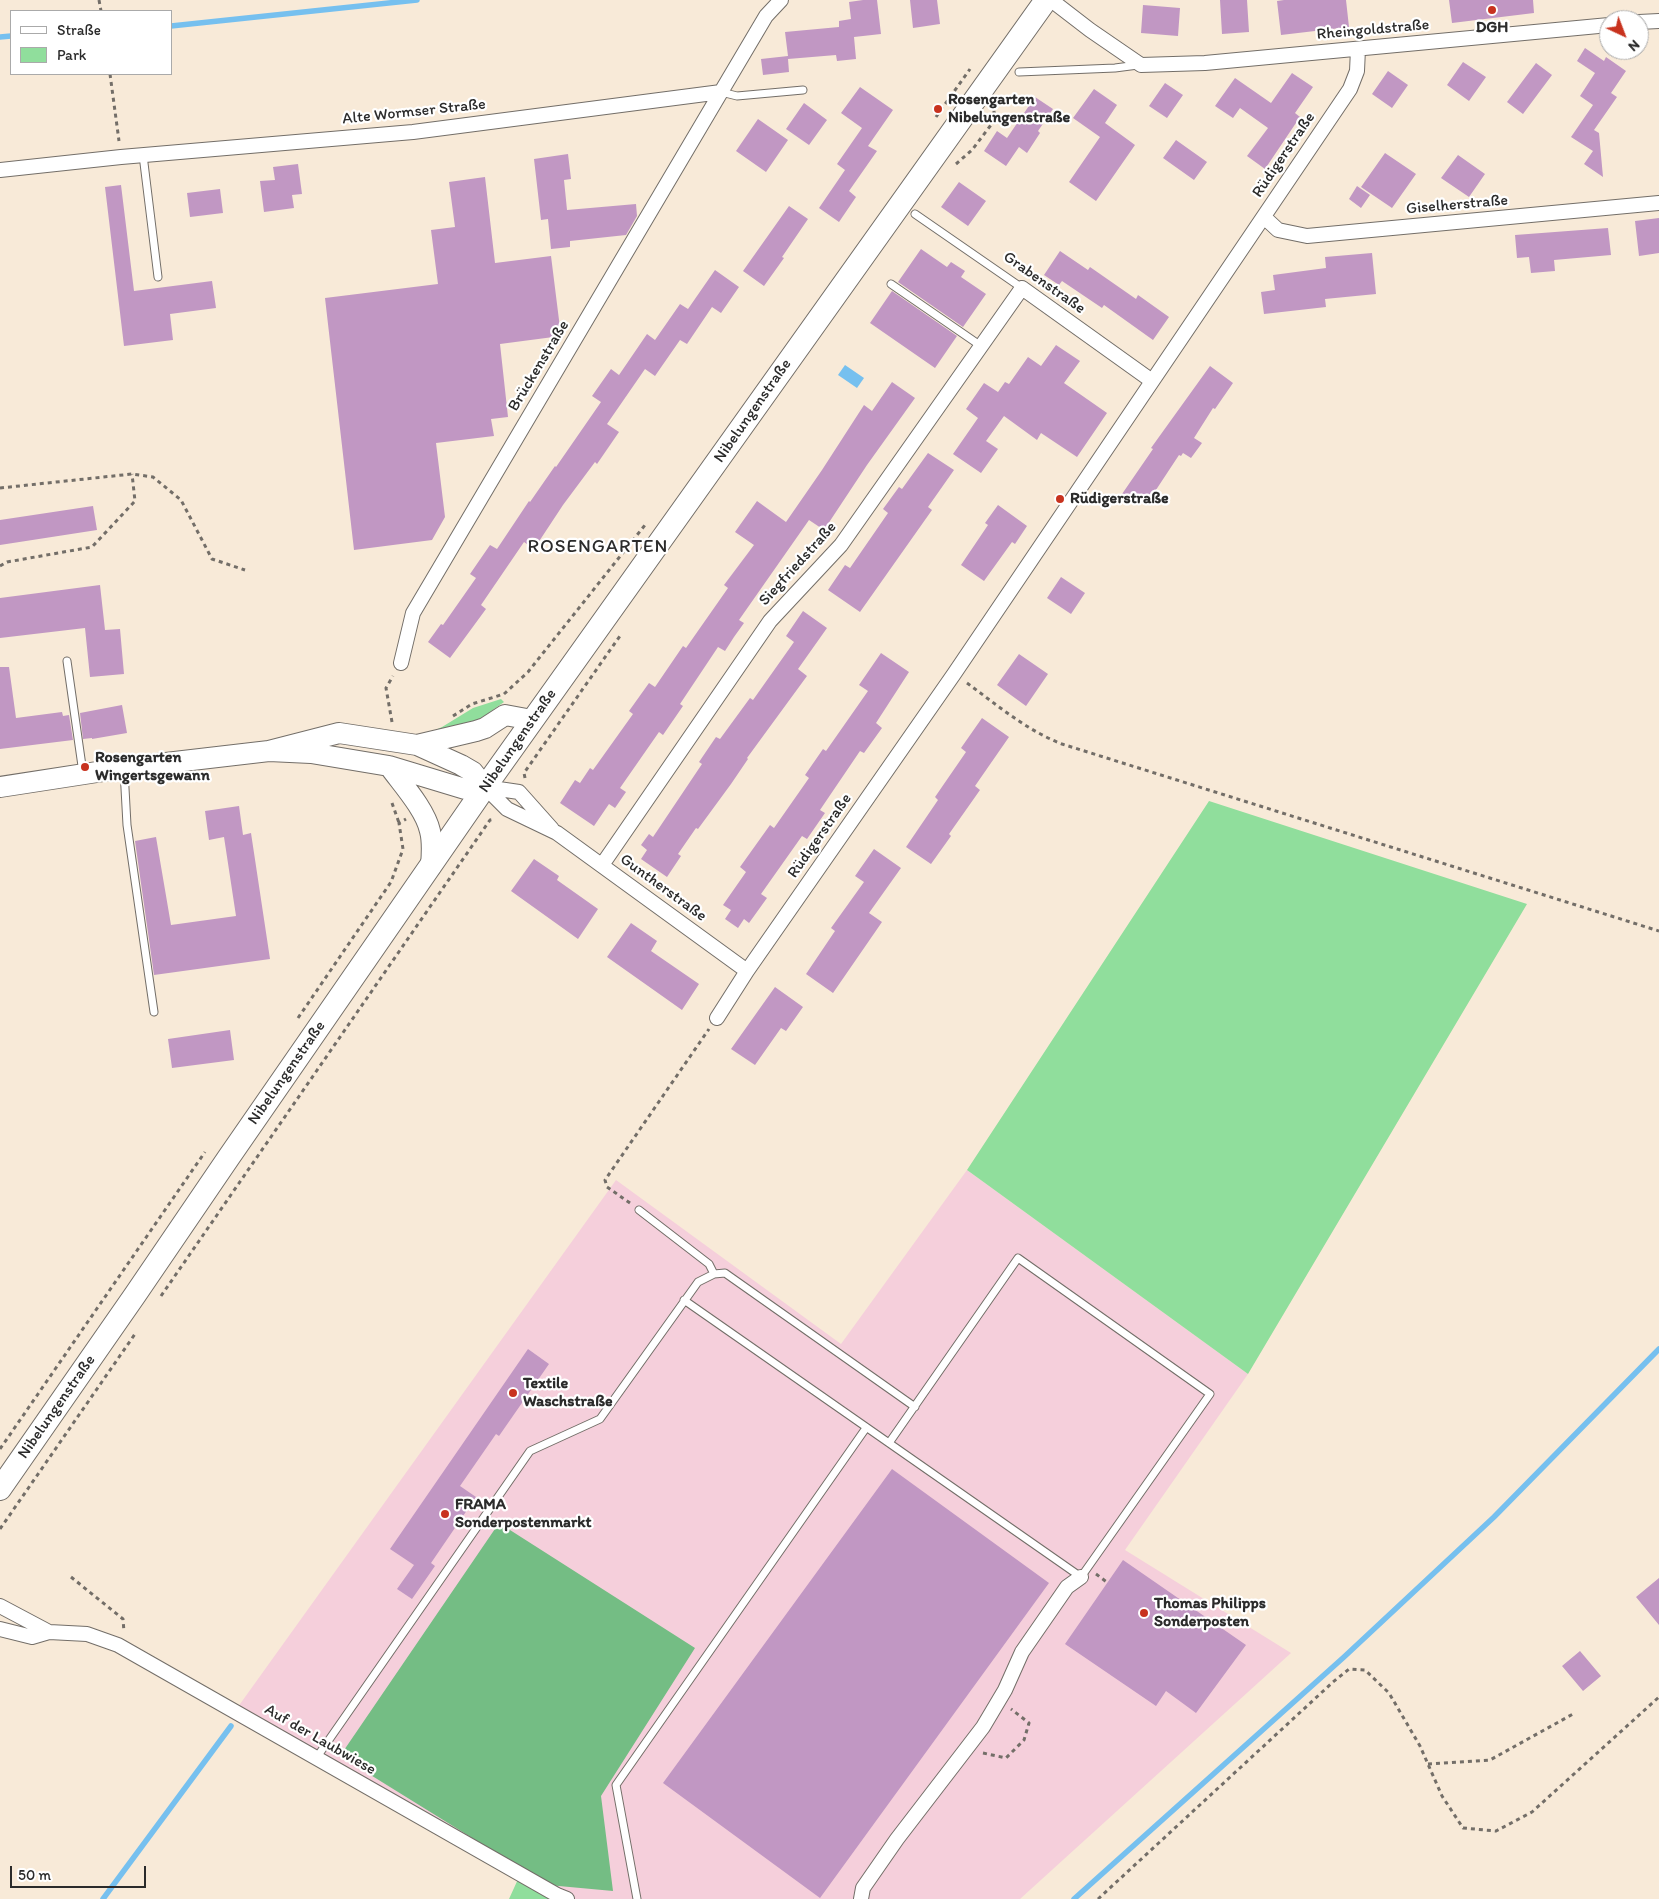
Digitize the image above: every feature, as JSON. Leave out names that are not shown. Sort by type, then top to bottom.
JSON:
[{"type":"main road","name":"Nibelungenstraße","points":[[0,1489],[532,720],[1046,0]]},
{"type":"main road","points":[[417,745],[485,728],[505,715],[532,720]]},
{"type":"main road","points":[[0,787],[123,768],[269,751],[339,733],[417,745],[467,769],[485,787]]},
{"type":"main road","points":[[269,751],[311,753],[389,766],[465,789],[485,787]]},
{"type":"main road","points":[[389,766],[422,812],[430,829],[431,866]]},
{"type":"street","points":[[721,92],[766,16],[782,0]]},
{"type":"street","points":[[1051,0],[1141,65]]},
{"type":"street","name":"Rheingoldstraße","points":[[1141,65],[1205,63],[1599,26]]},
{"type":"street","name":"Rüdigerstraße","points":[[717,1018],[747,971],[954,674],[1350,89],[1357,71],[1358,49]]},
{"type":"street","name":"Alte Wormser Straße","points":[[0,170],[121,157],[413,132],[721,92]]},
{"type":"street","name":"Brückenstraße","points":[[401,663],[413,613],[721,92]]},
{"type":"street","name":"Giselherstraße","points":[[1264,217],[1278,230],[1307,236],[1659,203]]},
{"type":"street","name":"Siegfriedstraße","points":[[602,865],[770,621],[841,545],[1022,288]]},
{"type":"street","name":"Grabenstraße","points":[[1022,288],[1152,381]]},
{"type":"street","points":[[485,787],[519,792]]},
{"type":"street","name":"Guntherstraße","points":[[485,787],[507,809],[557,834],[747,971]]},
{"type":"street","name":"Guntherstraße","points":[[519,792],[557,834]]},
{"type":"street","points":[[861,1899],[863,1888],[891,1848],[983,1727],[1022,1652],[1067,1587],[1081,1577]]},
{"type":"street","name":"Auf der Laubwiese","points":[[0,1606],[49,1632]]},
{"type":"street","name":"Auf der Laubwiese","points":[[0,1629],[32,1637],[49,1632],[87,1634],[126,1650],[567,1899]]},
{"type":"lane","name":"Rheingoldstraße","points":[[1019,72],[1115,68],[1141,65]]},
{"type":"lane","points":[[721,92],[737,96],[803,90]]},
{"type":"lane","points":[[143,155],[158,277]]},
{"type":"lane","name":"Grabenstraße","points":[[914,214],[1022,288]]},
{"type":"lane","points":[[891,284],[981,346]]},
{"type":"lane","points":[[67,661],[83,774]]},
{"type":"lane","points":[[123,768],[127,825],[154,1012]]},
{"type":"lane","points":[[639,1210],[709,1264],[714,1274]]},
{"type":"lane","points":[[684,1300],[1081,1577],[1210,1394],[1018,1258],[889,1443]]},
{"type":"lane","points":[[317,1757],[530,1451],[600,1419],[698,1282],[714,1274],[725,1273],[915,1407]]},
{"type":"lane","points":[[637,1899],[616,1785],[866,1428]]},
{"type":"path","points":[[931,123],[976,62]]},
{"type":"path","points":[[110,75],[121,157]]},
{"type":"path","points":[[950,168],[972,150],[994,121],[994,104]]},
{"type":"path","points":[[0,488],[132,474],[153,477],[181,500],[212,559],[245,570]]},
{"type":"path","points":[[0,566],[7,562],[92,547],[135,501],[132,474]]},
{"type":"path","points":[[450,718],[472,704],[504,694],[528,672],[651,517]]},
{"type":"path","points":[[519,792],[526,782],[524,773],[624,630]]},
{"type":"path","points":[[392,724],[386,688],[401,663]]},
{"type":"path","points":[[954,674],[1026,726],[1062,744],[1659,931]]},
{"type":"path","points":[[391,800],[399,823]]},
{"type":"path","points":[[158,1301],[490,820],[500,817],[507,809]]},
{"type":"path","points":[[296,1020],[376,905]]},
{"type":"path","points":[[639,1210],[607,1187],[605,1180],[717,1018]]},
{"type":"path","points":[[0,1450],[207,1150]]},
{"type":"path","points":[[0,1529],[135,1333]]},
{"type":"path","points":[[71,1577],[123,1619],[126,1650]]},
{"type":"path","points":[[1098,1899],[1326,1688],[1349,1669],[1366,1670],[1389,1693],[1420,1746],[1442,1796],[1463,1828],[1496,1831],[1532,1812],[1659,1697]]},
{"type":"path","points":[[966,1748],[1006,1758],[1024,1740],[1029,1723],[999,1699]]},
{"type":"path","points":[[1428,1764],[1490,1760],[1573,1714]]},
{"type":"shaded area","points":[[967,1170],[1248,1374],[1125,1550],[1291,1653],[1020,1899],[559,1899],[230,1718],[616,1180],[841,1344]]},
{"type":"green space","points":[[501,699],[504,702],[472,723],[431,732],[473,708]]},
{"type":"green space","points":[[1209,801],[1527,904],[1248,1374],[967,1170]]},
{"type":"green space","points":[[499,1523],[695,1648],[601,1796],[613,1891],[548,1885],[340,1756]]},
{"type":"green space","points":[[519,1877],[559,1899],[509,1899]]},
{"type":"water","points":[[845,365],[864,378],[857,388],[838,375]]},
{"type":"building","points":[[877,0],[881,34],[854,37],[856,59],[837,61],[836,55],[788,59],[789,72],[763,75],[761,59],[788,56],[785,32],[839,27],[839,21],[851,19],[849,2]]},
{"type":"building","points":[[910,0],[937,0],[940,24],[913,28]]},
{"type":"building","points":[[1220,0],[1247,0],[1249,32],[1222,34]]},
{"type":"building","points":[[1346,0],[1349,27],[1281,35],[1277,1]]},
{"type":"building","name":"DGH","points":[[1449,0],[1533,0],[1534,13],[1452,23]]},
{"type":"building","points":[[1143,5],[1180,8],[1178,36],[1141,33]]},
{"type":"building","points":[[1585,48],[1599,58],[1599,60],[1610,60],[1626,71],[1611,93],[1617,97],[1594,130],[1599,133],[1603,177],[1584,164],[1593,151],[1571,137],[1593,105],[1580,96],[1595,73],[1577,61]]},
{"type":"building","points":[[1463,62],[1486,77],[1469,101],[1447,85]]},
{"type":"building","points":[[1536,63],[1552,75],[1523,114],[1507,102]]},
{"type":"building","points":[[1388,71],[1408,85],[1392,108],[1372,94]]},
{"type":"building","points":[[1292,73],[1313,87],[1295,113],[1300,117],[1265,169],[1247,156],[1268,128],[1240,108],[1233,118],[1215,106],[1235,78],[1271,103]]},
{"type":"building","points":[[1165,83],[1183,95],[1167,118],[1149,106]]},
{"type":"building","points":[[860,87],[893,110],[868,146],[877,151],[849,191],[856,197],[839,222],[819,208],[845,170],[837,164],[862,128],[841,113]]},
{"type":"building","points":[[1094,89],[1117,105],[1105,123],[1135,145],[1096,201],[1069,182],[1100,137],[1073,118]]},
{"type":"building","points":[[1035,97],[1053,109],[1038,131],[1040,133],[1027,153],[1019,147],[1006,166],[984,151],[997,131],[1007,138]]},
{"type":"building","points":[[804,103],[827,120],[809,145],[786,129]]},
{"type":"building","points":[[758,119],[788,140],[766,172],[736,151]]},
{"type":"building","points":[[1176,140],[1207,162],[1194,180],[1163,158]]},
{"type":"building","points":[[1385,153],[1416,174],[1392,208],[1361,187]]},
{"type":"building","points":[[568,154],[571,179],[564,180],[567,210],[636,204],[637,216],[626,235],[570,241],[570,247],[551,249],[548,219],[541,220],[534,159]]},
{"type":"building","points":[[1458,155],[1485,174],[1469,197],[1441,178]]},
{"type":"building","points":[[298,164],[302,194],[292,195],[294,208],[264,212],[260,181],[275,180],[273,167]]},
{"type":"building","points":[[485,177],[495,263],[551,256],[561,336],[500,344],[508,417],[491,419],[494,436],[436,443],[445,517],[432,540],[354,550],[325,298],[438,284],[431,230],[455,227],[449,182]]},
{"type":"building","points":[[959,182],[986,201],[968,226],[941,207]]},
{"type":"building","points":[[121,185],[134,291],[212,281],[216,308],[170,314],[173,340],[124,346],[105,187]]},
{"type":"building","points":[[1357,186],[1370,195],[1361,208],[1349,199]]},
{"type":"building","points":[[220,189],[223,213],[190,217],[187,193]]},
{"type":"building","points":[[789,206],[808,219],[764,286],[743,271]]},
{"type":"building","points":[[1659,218],[1659,253],[1639,256],[1635,221]]},
{"type":"building","points":[[1608,228],[1611,255],[1554,260],[1555,271],[1531,273],[1529,257],[1517,258],[1515,235]]},
{"type":"building","points":[[921,249],[947,267],[951,262],[965,271],[961,277],[986,294],[963,327],[898,282]]},
{"type":"building","points":[[1060,251],[1088,270],[1090,267],[1136,299],[1138,295],[1169,317],[1153,340],[1104,305],[1102,308],[1062,281],[1059,285],[1044,275]]},
{"type":"building","points":[[1372,253],[1376,294],[1325,299],[1326,307],[1264,314],[1261,292],[1275,290],[1273,275],[1326,268],[1325,257]]},
{"type":"building","points":[[715,270],[739,287],[721,313],[712,307],[687,344],[680,340],[655,376],[645,369],[607,424],[619,432],[597,464],[595,462],[563,505],[534,549],[524,542],[481,605],[486,609],[450,658],[428,642],[441,624],[443,625],[476,578],[470,574],[490,545],[497,549],[529,501],[556,467],[601,402],[592,396],[611,369],[619,375],[647,334],[655,340],[680,304],[688,309]]},
{"type":"building","points":[[892,291],[957,336],[935,368],[870,323]]},
{"type":"building","points":[[1056,345],[1080,361],[1064,383],[1107,413],[1077,457],[1041,433],[1037,440],[1004,416],[986,441],[998,449],[981,473],[953,454],[978,418],[966,409],[984,383],[998,392],[1005,382],[1009,384],[1028,357],[1041,366]]},
{"type":"building","points":[[1210,366],[1233,383],[1215,409],[1213,408],[1194,438],[1202,443],[1191,458],[1183,453],[1181,456],[1179,455],[1150,499],[1142,494],[1136,503],[1122,494],[1153,449],[1151,448]]},
{"type":"building","points":[[892,382],[915,398],[824,530],[809,520],[739,620],[744,623],[725,651],[718,647],[680,704],[683,706],[663,735],[659,732],[620,788],[626,792],[615,808],[609,804],[594,826],[560,803],[575,780],[580,783],[590,768],[593,770],[633,714],[629,711],[649,683],[655,687],[683,646],[686,648],[728,588],[724,585],[754,545],[735,532],[757,501],[786,522],[864,405],[872,411]]},
{"type":"building","points":[[928,453],[954,470],[928,507],[932,510],[860,612],[828,590],[845,565],[850,568],[888,513],[883,509],[899,487],[902,489]]},
{"type":"building","points":[[998,505],[1027,526],[1015,544],[1012,542],[984,581],[961,565],[988,525],[985,523]]},
{"type":"building","points":[[93,506],[97,530],[0,545],[0,520]]},
{"type":"building","points":[[1061,577],[1085,593],[1071,614],[1047,598]]},
{"type":"building","points":[[100,585],[105,630],[120,629],[124,674],[90,677],[85,628],[0,638],[0,598]]},
{"type":"building","points":[[803,611],[827,628],[798,669],[807,676],[747,758],[731,784],[698,829],[696,828],[678,854],[681,856],[667,877],[641,859],[647,850],[641,845],[649,834],[653,837],[702,764],[699,762],[716,737],[720,739],[750,698],[753,700],[794,642],[786,636]]},
{"type":"building","points":[[881,653],[909,672],[876,723],[882,728],[864,753],[860,751],[820,810],[825,813],[807,839],[802,836],[761,894],[767,898],[749,923],[744,919],[738,928],[725,919],[731,910],[723,905],[746,872],[740,867],[770,825],[774,828],[809,778],[805,775],[823,749],[826,751],[868,691],[859,685]]},
{"type":"building","points":[[1019,654],[1048,674],[1026,706],[997,685]]},
{"type":"building","points":[[0,667],[9,667],[16,718],[62,712],[63,716],[69,715],[73,740],[0,749]]},
{"type":"building","points":[[122,705],[127,733],[83,739],[80,713]]},
{"type":"building","points":[[982,718],[1009,737],[975,786],[980,790],[949,834],[951,836],[931,864],[906,847],[938,800],[935,797],[966,752],[961,748]]},
{"type":"building","points":[[239,806],[243,835],[251,833],[270,959],[154,975],[135,841],[156,837],[171,925],[236,916],[224,837],[209,840],[205,811]]},
{"type":"building","points":[[874,849],[901,868],[869,913],[882,922],[833,993],[806,974],[835,931],[831,928],[864,882],[855,876]]},
{"type":"building","points":[[534,859],[559,876],[557,880],[598,909],[578,939],[511,891]]},
{"type":"building","points":[[631,923],[657,941],[651,951],[699,984],[682,1010],[607,957]]},
{"type":"building","points":[[775,987],[803,1007],[786,1031],[781,1028],[755,1065],[731,1049]]},
{"type":"building","points":[[230,1030],[234,1060],[172,1068],[168,1039]]},
{"type":"building","points":[[528,1349],[549,1364],[499,1436],[496,1434],[460,1486],[476,1497],[431,1563],[435,1566],[412,1599],[397,1589],[414,1565],[390,1549]]},
{"type":"building","points":[[892,1469],[1049,1583],[820,1898],[663,1783]]},
{"type":"building","name":"Thomas Philipps Sonderposten","points":[[1123,1560],[1246,1645],[1196,1713],[1166,1691],[1156,1706],[1065,1644]]},
{"type":"building","points":[[1659,1578],[1659,1625],[1636,1597]]},
{"type":"building","points":[[1580,1651],[1601,1676],[1583,1691],[1562,1666]]},
{"type":"waterway","points":[[172,26],[417,0]]},
{"type":"waterway","points":[[0,37],[10,36]]},
{"type":"waterway","points":[[1074,1899],[1344,1657],[1494,1517],[1659,1349]]},
{"type":"waterway","points":[[103,1899],[231,1726]]},
{"type":"place","name":"DGH","points":[[1492,10]]},
{"type":"place","name":"Rosengarten Nibelungenstraße","points":[[938,109]]},
{"type":"place","name":"Rüdigerstraße","points":[[1060,499]]},
{"type":"place","name":"Rosengarten Wingertsgewann","points":[[85,767]]},
{"type":"place","name":"Textile Waschstraße","points":[[513,1393]]},
{"type":"place","name":"FRAMA Sonderpostenmarkt","points":[[445,1514]]},
{"type":"place","name":"Thomas Philipps Sonderposten","points":[[1144,1613]]},
{"type":"district","name":"ROSENGARTEN","points":[[598,547]]}]
